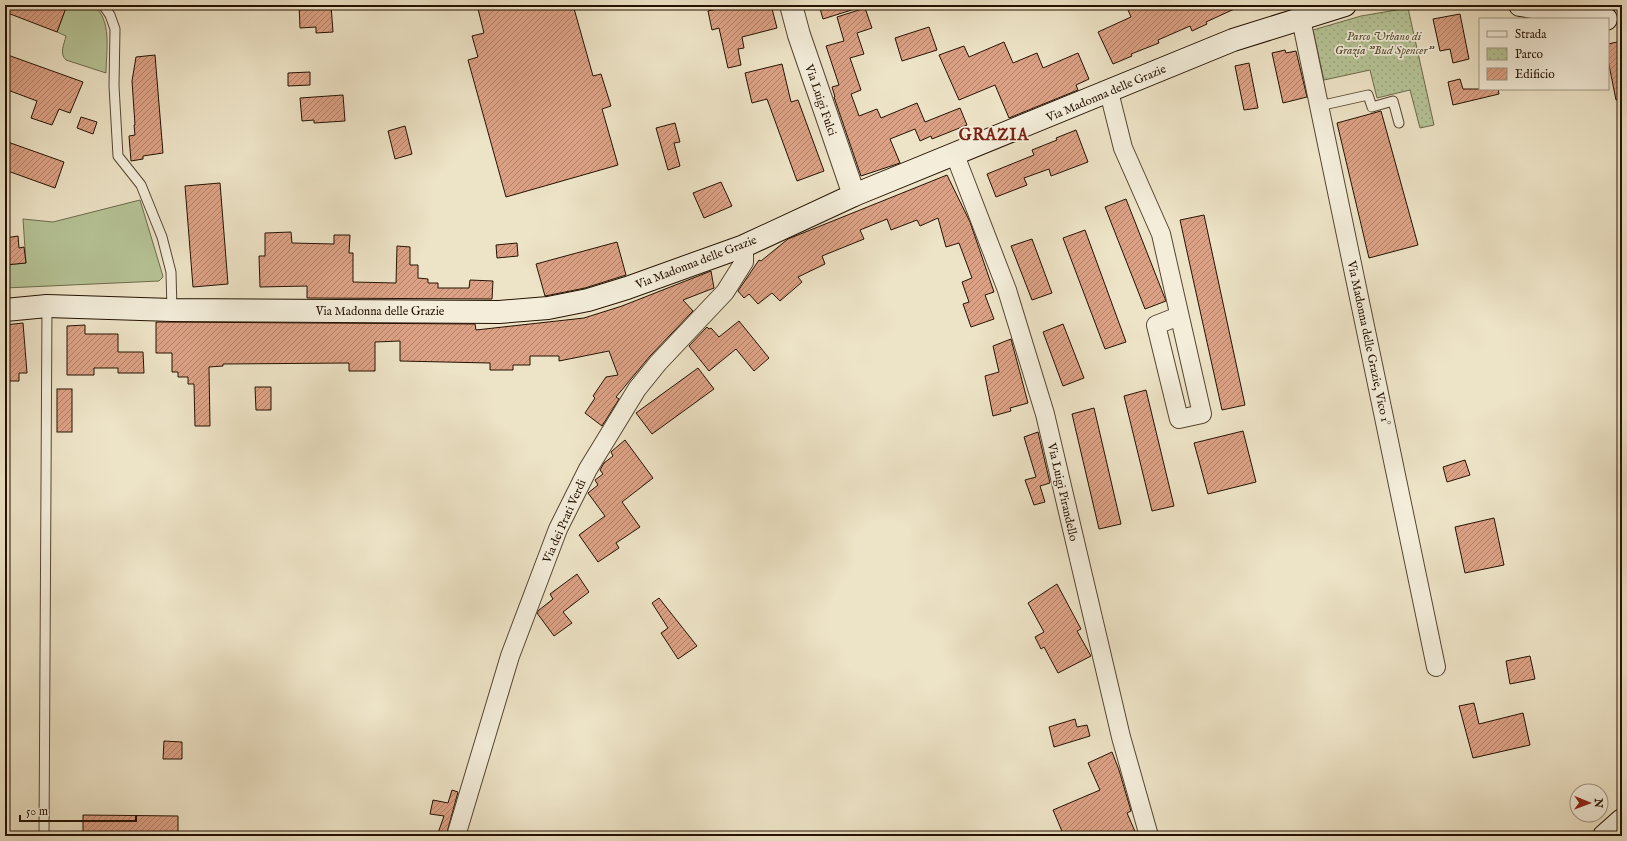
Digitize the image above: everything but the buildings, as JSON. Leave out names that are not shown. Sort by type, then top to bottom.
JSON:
[{"type":"main road","name":"Via Luigi Fulci","points":[[791,5],[799,35],[854,195]]},
{"type":"main road","name":"Via Madonna delle Grazie","points":[[5,310],[47,306],[172,310],[499,312],[548,308],[588,300],[627,288],[744,246],[790,223],[854,195],[955,155],[1233,40],[1346,5]]},
{"type":"main road","points":[[1520,5],[1601,18]]},
{"type":"main road","points":[[1609,19],[1622,22]]},
{"type":"main road","points":[[1604,836],[1622,820]]},
{"type":"street","name":"Via Madonna delle Grazie, Vico 1°","points":[[1301,19],[1436,667]]},
{"type":"street","points":[[1109,92],[1123,148],[1160,234],[1202,414],[1179,420],[1156,324],[1179,316]]},
{"type":"street","name":"Via Luigi Pirandello","points":[[955,155],[1007,290],[1045,414],[1121,737],[1149,836]]},
{"type":"street","name":"Via dei Prati Verdi","points":[[456,836],[510,656],[558,529],[588,469],[637,389],[658,363],[725,292],[744,262],[744,246]]},
{"type":"lane","points":[[102,5],[110,15],[115,29],[114,52],[118,156],[141,186],[162,238],[171,272],[172,310]]},
{"type":"lane","points":[[1319,106],[1368,94],[1372,107],[1393,101],[1399,124]]},
{"type":"lane","points":[[44,836],[47,306]]},
{"type":"green space","points":[[67,5],[92,5],[99,11],[106,27],[106,73],[66,60],[64,57],[63,49],[66,36],[57,32]]},
{"type":"green space","points":[[1574,5],[1615,5],[1614,13]]},
{"type":"green space","name":"Parco Urbano di Grazia \"Bud Spencer\"","points":[[1408,8],[1434,125],[1420,128],[1410,90],[1377,98],[1370,70],[1324,80],[1313,30],[1361,16]]},
{"type":"green space","points":[[140,200],[163,277],[159,281],[5,288],[5,265],[26,263],[23,219],[53,222]]},
{"type":"district","name":"GRAZIA","points":[[994,134]]}]
